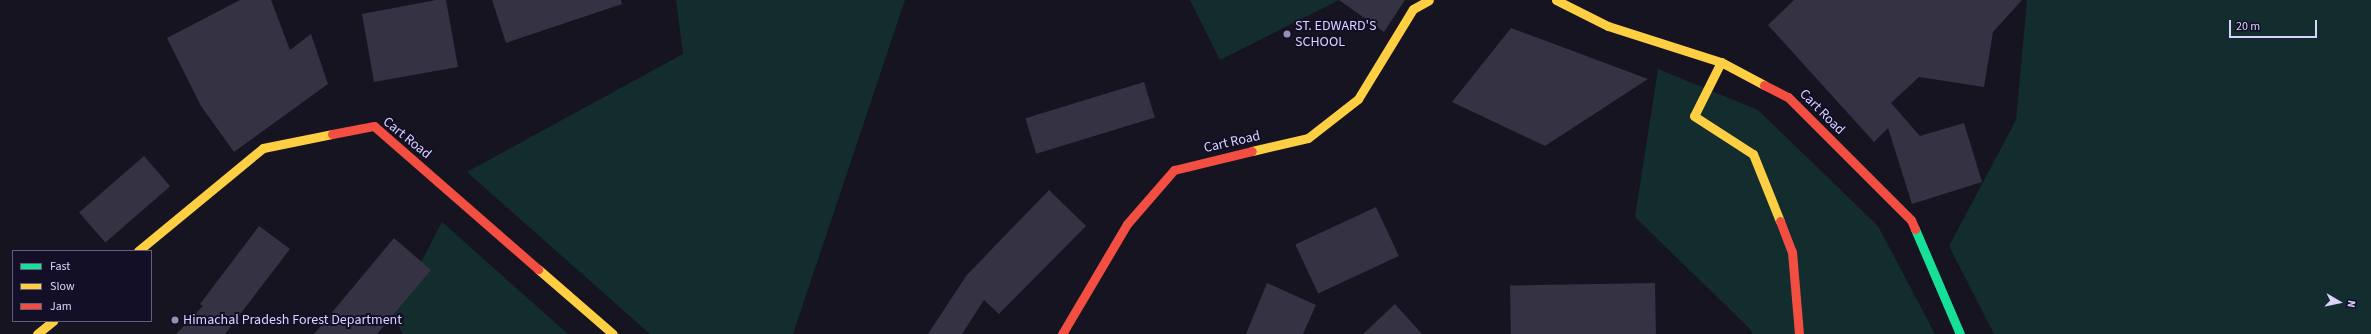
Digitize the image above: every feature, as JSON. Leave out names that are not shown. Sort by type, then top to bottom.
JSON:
[{"type":"main road","name":"Cart Road","points":[[1062,334],[1126,224],[1174,170],[1308,138],[1358,98],[1413,9],[1429,0]]},
{"type":"main road","name":"Cart Road","points":[[1556,0],[1608,26],[1721,62],[1788,97],[1911,220],[1960,334]]},
{"type":"main road","points":[[1721,62],[1694,116],[1753,154],[1792,252],[1799,334]]},
{"type":"main road","name":"Cart Road","points":[[139,250],[263,148],[374,126],[614,334]]},
{"type":"main road","points":[[37,334],[52,322]]},
{"type":"green space","points":[[676,0],[905,0],[793,334],[650,334],[467,172],[683,54]]},
{"type":"green space","points":[[1190,0],[1339,0],[1220,60]]},
{"type":"green space","points":[[2027,0],[2371,0],[2371,334],[1994,334],[1949,246],[2016,120]]},
{"type":"green space","points":[[1658,69],[1758,110],[1878,226],[1935,334],[1752,334],[1751,330],[1635,217]]},
{"type":"green space","points":[[442,222],[568,334],[403,334],[393,316]]},
{"type":"building","points":[[240,0],[271,0],[290,50],[311,34],[328,84],[234,152],[201,106],[167,38]]},
{"type":"building","points":[[436,0],[446,0],[458,67],[374,82],[362,14]]},
{"type":"building","points":[[492,0],[621,0],[622,4],[506,43]]},
{"type":"building","points":[[1339,0],[1405,0],[1384,32]]},
{"type":"building","points":[[1794,0],[2022,0],[1993,32],[1984,87],[1919,77],[1891,103],[1920,136],[1964,123],[1982,182],[1912,204],[1888,128],[1874,142],[1768,25]]},
{"type":"building","points":[[1511,28],[1648,79],[1545,146],[1452,102]]},
{"type":"building","points":[[1144,82],[1155,117],[1036,154],[1025,118]]},
{"type":"building","points":[[144,156],[170,186],[105,243],[79,212]]},
{"type":"building","points":[[1049,190],[1086,226],[999,314],[984,300],[962,334],[928,334],[966,276]]},
{"type":"building","points":[[1376,207],[1399,256],[1318,294],[1295,245]]},
{"type":"building","points":[[259,226],[290,249],[225,334],[176,334],[203,306],[200,304]]},
{"type":"building","points":[[394,238],[431,270],[377,334],[314,334]]},
{"type":"building","points":[[1267,283],[1316,305],[1303,334],[1246,334]]},
{"type":"building","points":[[1655,283],[1656,334],[1511,334],[1510,286]]},
{"type":"building","points":[[1395,304],[1422,334],[1363,334]]},
{"type":"traffic: fast","points":[[1915,229],[1960,334]]},
{"type":"traffic: slow","points":[[1252,151],[1308,138],[1358,99],[1413,9],[1429,0]]},
{"type":"traffic: slow","points":[[1556,0],[1608,26],[1721,62],[1764,85]]},
{"type":"traffic: slow","points":[[1721,62],[1694,116],[1753,154],[1780,221]]},
{"type":"traffic: slow","points":[[139,250],[263,148],[332,134]]},
{"type":"traffic: slow","points":[[538,269],[613,334]]},
{"type":"traffic: slow","points":[[37,334],[52,322]]},
{"type":"traffic: jam","points":[[1764,85],[1788,97],[1911,220],[1915,229]]},
{"type":"traffic: jam","points":[[332,134],[374,126],[538,269]]},
{"type":"traffic: jam","points":[[1062,334],[1127,224],[1174,170],[1252,151]]},
{"type":"traffic: jam","points":[[1780,221],[1792,252],[1799,334]]},
{"type":"place","name":"ST. EDWARD'S SCHOOL","points":[[1287,34]]},
{"type":"place","name":"Himachal Pradesh Forest Department","points":[[175,320]]}]
